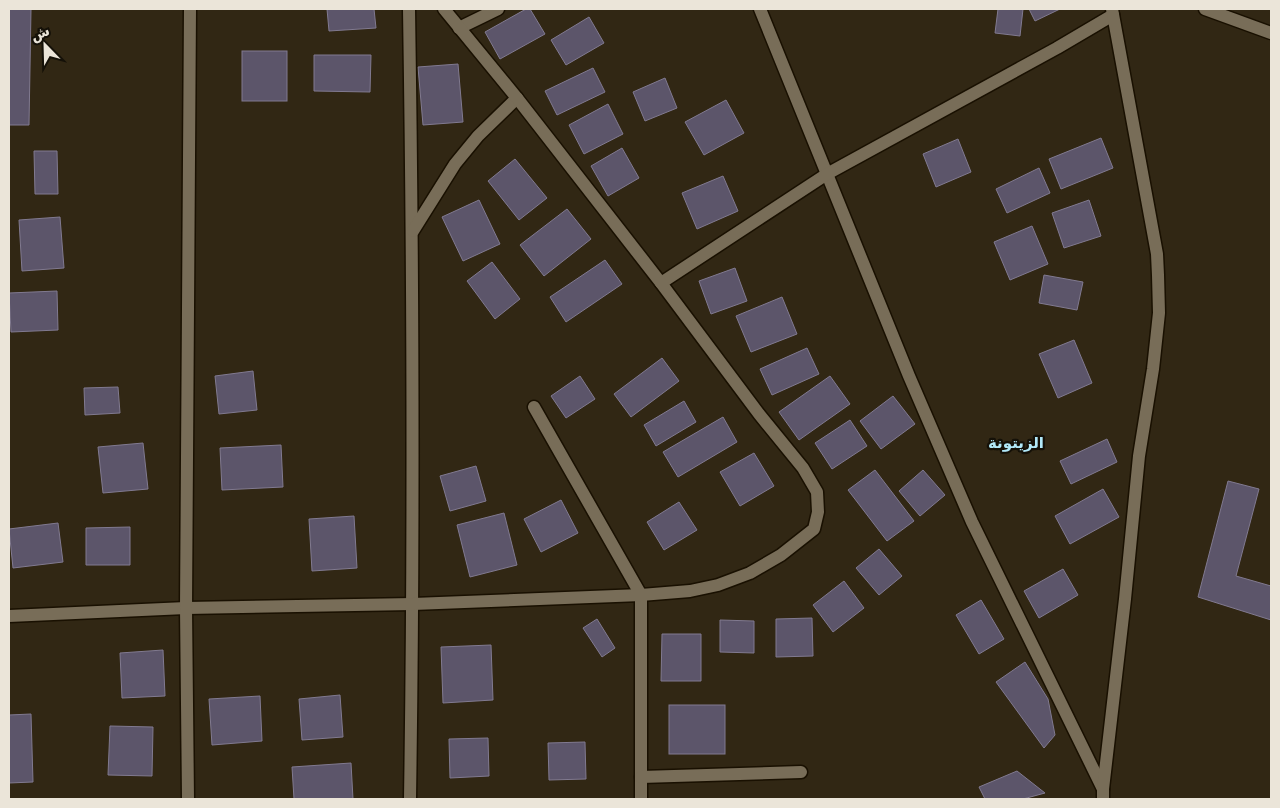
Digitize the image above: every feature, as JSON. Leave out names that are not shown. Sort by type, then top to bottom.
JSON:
[{"type":"street","points":[[188,799],[186,608],[190,9]]},
{"type":"street","points":[[409,9],[412,232],[413,604],[410,799]]},
{"type":"street","points":[[9,616],[186,608],[413,604],[641,595],[690,591],[718,585],[750,573],[781,555],[814,529],[818,512],[817,492],[803,468],[759,414],[661,283],[444,9]]},
{"type":"street","points":[[459,28],[498,9]]},
{"type":"street","points":[[760,9],[909,376],[972,522],[1103,794]]},
{"type":"street","points":[[1205,9],[1271,33]]},
{"type":"street","points":[[661,283],[827,174],[1048,53],[1112,12],[1157,254],[1159,313],[1153,369],[1139,456],[1103,794]]},
{"type":"street","points":[[412,232],[455,164],[478,136],[516,98]]},
{"type":"street","points":[[534,406],[641,595],[641,799]]},
{"type":"street","points":[[641,777],[800,772]]},
{"type":"building","points":[[9,9],[31,9],[29,125],[9,125]]},
{"type":"building","points":[[327,9],[374,9],[376,28],[329,31]]},
{"type":"building","points":[[526,9],[530,9],[545,34],[500,59],[485,32]]},
{"type":"building","points":[[998,9],[1023,9],[1020,36],[995,33]]},
{"type":"building","points":[[1029,9],[1060,9],[1035,21]]},
{"type":"building","points":[[589,17],[604,43],[566,65],[551,40]]},
{"type":"building","points":[[242,51],[287,51],[287,101],[242,101]]},
{"type":"building","points":[[314,55],[371,55],[370,92],[314,91]]},
{"type":"building","points":[[458,64],[463,122],[423,125],[418,67]]},
{"type":"building","points":[[593,68],[605,92],[557,115],[545,91]]},
{"type":"building","points":[[665,78],[677,108],[645,121],[633,92]]},
{"type":"building","points":[[726,100],[744,133],[704,155],[685,122]]},
{"type":"building","points":[[608,104],[623,134],[584,154],[569,125]]},
{"type":"building","points":[[1101,138],[1113,168],[1061,189],[1049,159]]},
{"type":"building","points":[[958,139],[971,172],[936,187],[923,154]]},
{"type":"building","points":[[622,148],[639,178],[608,196],[591,166]]},
{"type":"building","points":[[34,151],[57,151],[58,194],[35,194]]},
{"type":"building","points":[[515,159],[547,198],[519,220],[488,181]]},
{"type":"building","points":[[1039,168],[1050,193],[1007,213],[996,189]]},
{"type":"building","points":[[723,176],[738,211],[697,229],[682,193]]},
{"type":"building","points":[[479,200],[500,244],[463,261],[442,217]]},
{"type":"building","points":[[1089,200],[1101,236],[1064,248],[1052,213]]},
{"type":"building","points":[[567,209],[591,239],[544,276],[520,245]]},
{"type":"building","points":[[60,217],[64,268],[22,271],[19,220]]},
{"type":"building","points":[[1032,226],[1048,264],[1010,280],[994,242]]},
{"type":"building","points":[[605,260],[622,284],[566,322],[550,297]]},
{"type":"building","points":[[492,262],[520,299],[495,319],[467,281]]},
{"type":"building","points":[[735,268],[747,301],[711,314],[699,281]]},
{"type":"building","points":[[1044,275],[1083,282],[1077,310],[1039,303]]},
{"type":"building","points":[[57,291],[58,330],[11,332],[9,293]]},
{"type":"building","points":[[782,297],[797,334],[751,352],[736,316]]},
{"type":"building","points":[[1074,340],[1092,383],[1058,398],[1039,354]]},
{"type":"building","points":[[807,348],[819,374],[772,395],[760,369]]},
{"type":"building","points":[[662,358],[679,381],[631,417],[614,394]]},
{"type":"building","points":[[253,371],[257,410],[219,414],[215,376]]},
{"type":"building","points":[[580,376],[595,399],[566,418],[551,396]]},
{"type":"building","points":[[830,376],[850,404],[799,440],[779,412]]},
{"type":"building","points":[[118,387],[120,413],[85,415],[84,388]]},
{"type":"building","points":[[893,396],[915,424],[881,449],[860,421]]},
{"type":"building","points":[[684,401],[696,422],[656,446],[644,425]]},
{"type":"building","points":[[723,417],[737,442],[678,477],[663,452]]},
{"type":"building","points":[[850,420],[867,446],[832,469],[815,443]]},
{"type":"building","points":[[1107,439],[1117,462],[1071,484],[1060,461]]},
{"type":"building","points":[[143,443],[148,489],[103,493],[98,447]]},
{"type":"building","points":[[281,445],[283,487],[222,490],[220,448]]},
{"type":"building","points":[[754,453],[774,486],[740,506],[720,472]]},
{"type":"building","points":[[476,466],[486,501],[450,511],[440,476]]},
{"type":"building","points":[[875,470],[914,521],[887,541],[848,490]]},
{"type":"building","points":[[923,470],[945,495],[920,516],[899,491]]},
{"type":"building","points":[[1228,481],[1259,489],[1236,576],[1271,586],[1271,620],[1198,597]]},
{"type":"building","points":[[1103,489],[1119,517],[1070,544],[1055,516]]},
{"type":"building","points":[[561,500],[578,533],[541,552],[524,519]]},
{"type":"building","points":[[679,502],[697,530],[664,550],[647,522]]},
{"type":"building","points":[[504,513],[517,565],[470,577],[457,525]]},
{"type":"building","points":[[354,516],[357,568],[312,571],[309,519]]},
{"type":"building","points":[[58,523],[63,562],[13,568],[9,529]]},
{"type":"building","points":[[130,527],[130,565],[86,565],[86,528]]},
{"type":"building","points":[[879,549],[902,576],[879,595],[856,568]]},
{"type":"building","points":[[1063,569],[1078,595],[1039,618],[1024,591]]},
{"type":"building","points":[[844,581],[864,608],[833,632],[813,605]]},
{"type":"building","points":[[981,600],[1004,639],[979,654],[956,615]]},
{"type":"building","points":[[812,618],[813,656],[776,657],[776,619]]},
{"type":"building","points":[[597,619],[615,648],[602,657],[583,628]]},
{"type":"building","points":[[720,620],[754,621],[754,653],[720,652]]},
{"type":"building","points":[[662,634],[701,634],[701,681],[661,681]]},
{"type":"building","points":[[491,645],[493,700],[443,703],[441,647]]},
{"type":"building","points":[[163,650],[165,696],[122,698],[120,653]]},
{"type":"building","points":[[1025,662],[1048,699],[1055,735],[1044,748],[996,682]]},
{"type":"building","points":[[340,695],[343,737],[302,740],[299,699]]},
{"type":"building","points":[[260,696],[262,741],[212,745],[209,699]]},
{"type":"building","points":[[669,705],[725,705],[725,754],[669,754]]},
{"type":"building","points":[[31,714],[33,782],[9,783],[9,715]]},
{"type":"building","points":[[110,726],[153,727],[152,776],[108,775]]},
{"type":"building","points":[[488,738],[489,776],[450,778],[449,739]]},
{"type":"building","points":[[585,742],[586,779],[549,780],[548,743]]},
{"type":"building","points":[[351,763],[353,799],[294,799],[292,767]]},
{"type":"building","points":[[1017,771],[1045,793],[1023,799],[985,799],[979,787]]},
{"type":"district","name":"الزيتونة","points":[[1016,443]]}]
